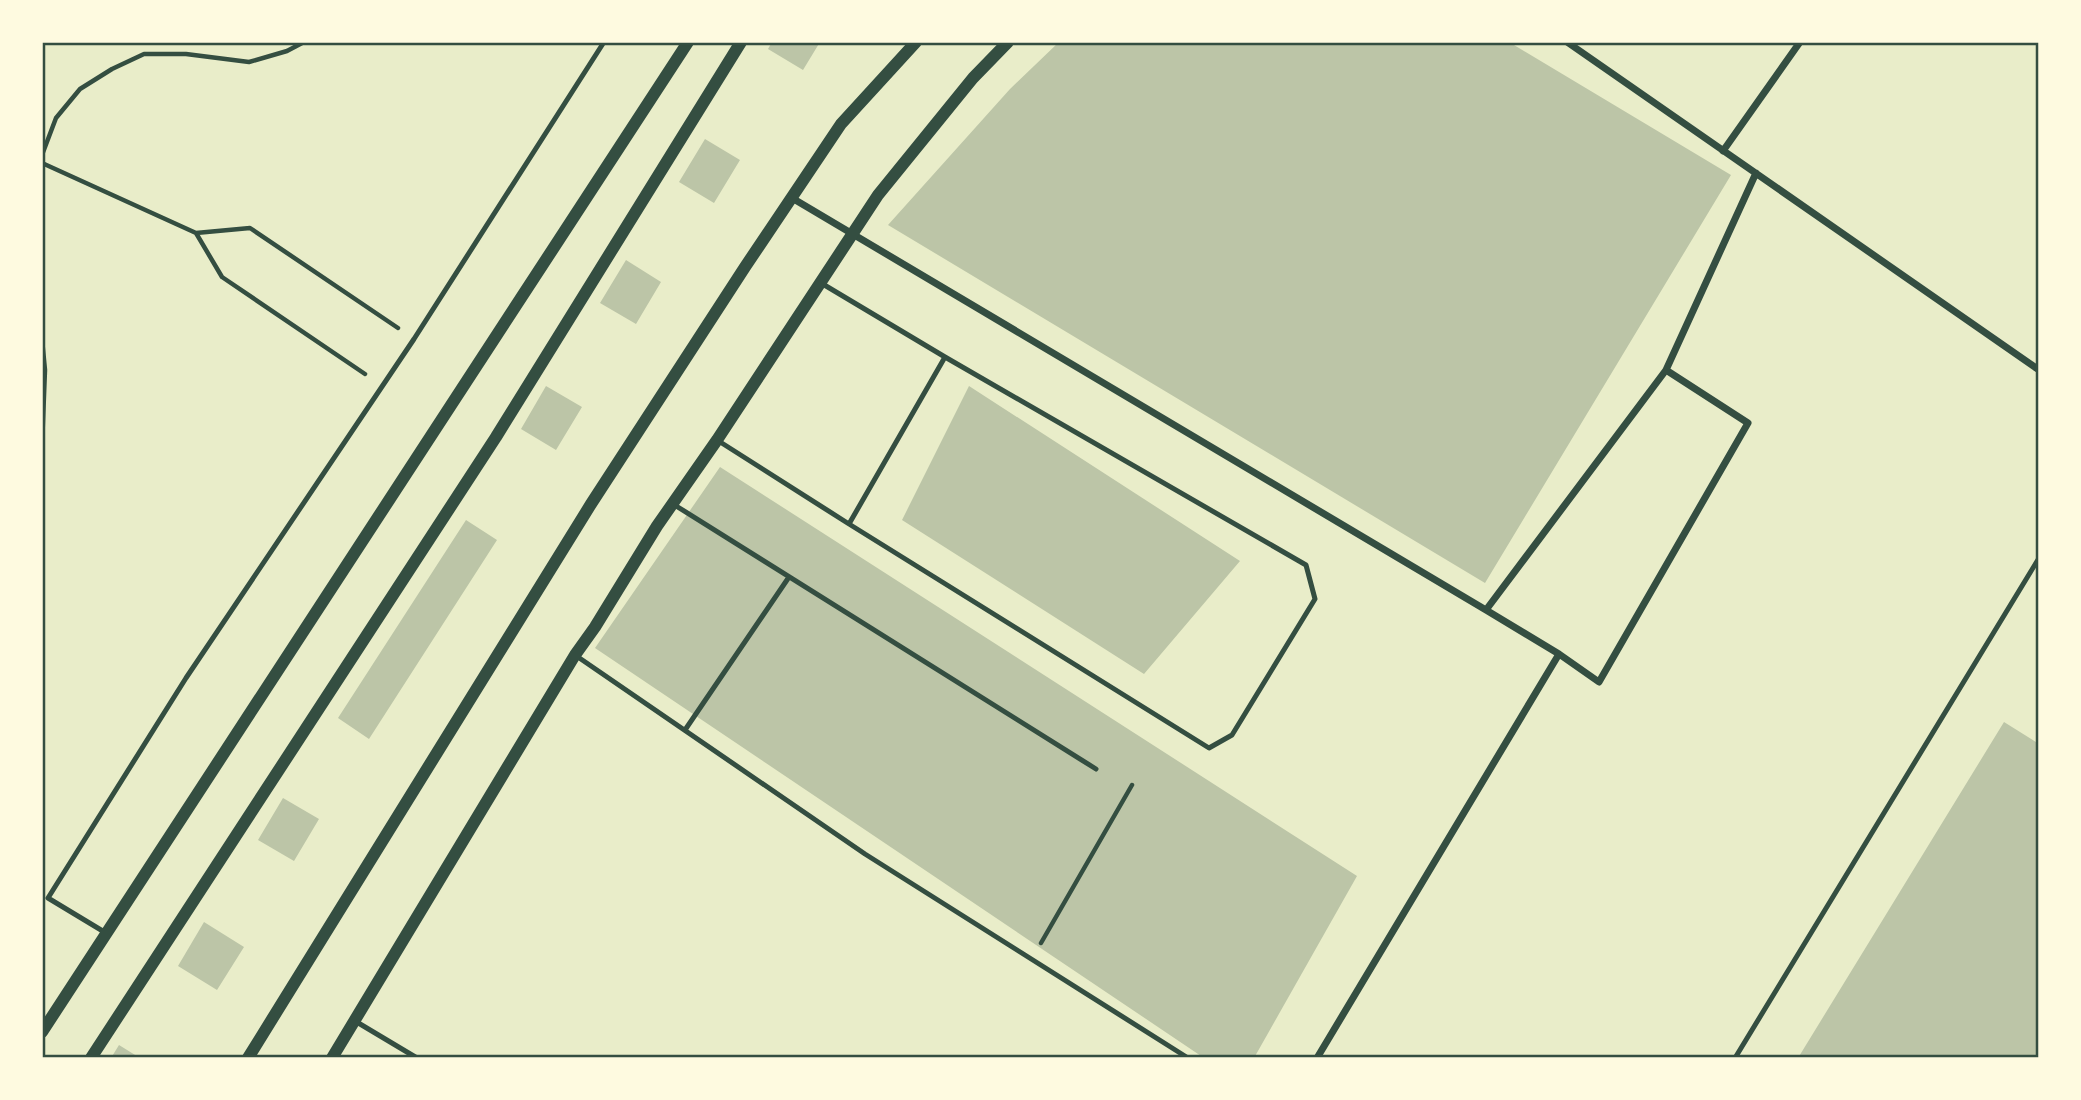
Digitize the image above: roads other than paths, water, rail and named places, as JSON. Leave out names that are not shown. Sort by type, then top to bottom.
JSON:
[{"type":"street","points":[[42,1032],[688,42]]},
{"type":"street","points":[[91,1058],[496,437],[741,42]]},
{"type":"street","points":[[248,1058],[591,504],[792,198],[842,124],[916,42]]},
{"type":"street","points":[[332,1058],[575,654],[878,195],[973,78],[1008,42]]},
{"type":"street","points":[[1567,42],[2039,370]]},
{"type":"street","points":[[1723,151],[1800,42]]},
{"type":"street","points":[[1486,610],[1666,370],[1756,173]]},
{"type":"street","points":[[792,198],[1486,610],[1559,654],[1599,682],[1748,423],[1666,370]]},
{"type":"street","points":[[1317,1058],[1559,654]]},
{"type":"lane","points":[[106,933],[48,898],[186,678],[414,339],[604,42]]},
{"type":"lane","points":[[718,440],[1209,748],[1232,735],[1315,598],[1306,565],[821,283]]},
{"type":"lane","points":[[849,524],[945,357]]},
{"type":"lane","points":[[673,504],[1096,769]]},
{"type":"lane","points":[[1735,1058],[2039,558]]},
{"type":"lane","points":[[685,730],[789,577]]},
{"type":"lane","points":[[575,654],[865,854],[1188,1058]]},
{"type":"lane","points":[[355,1021],[417,1058]]}]
